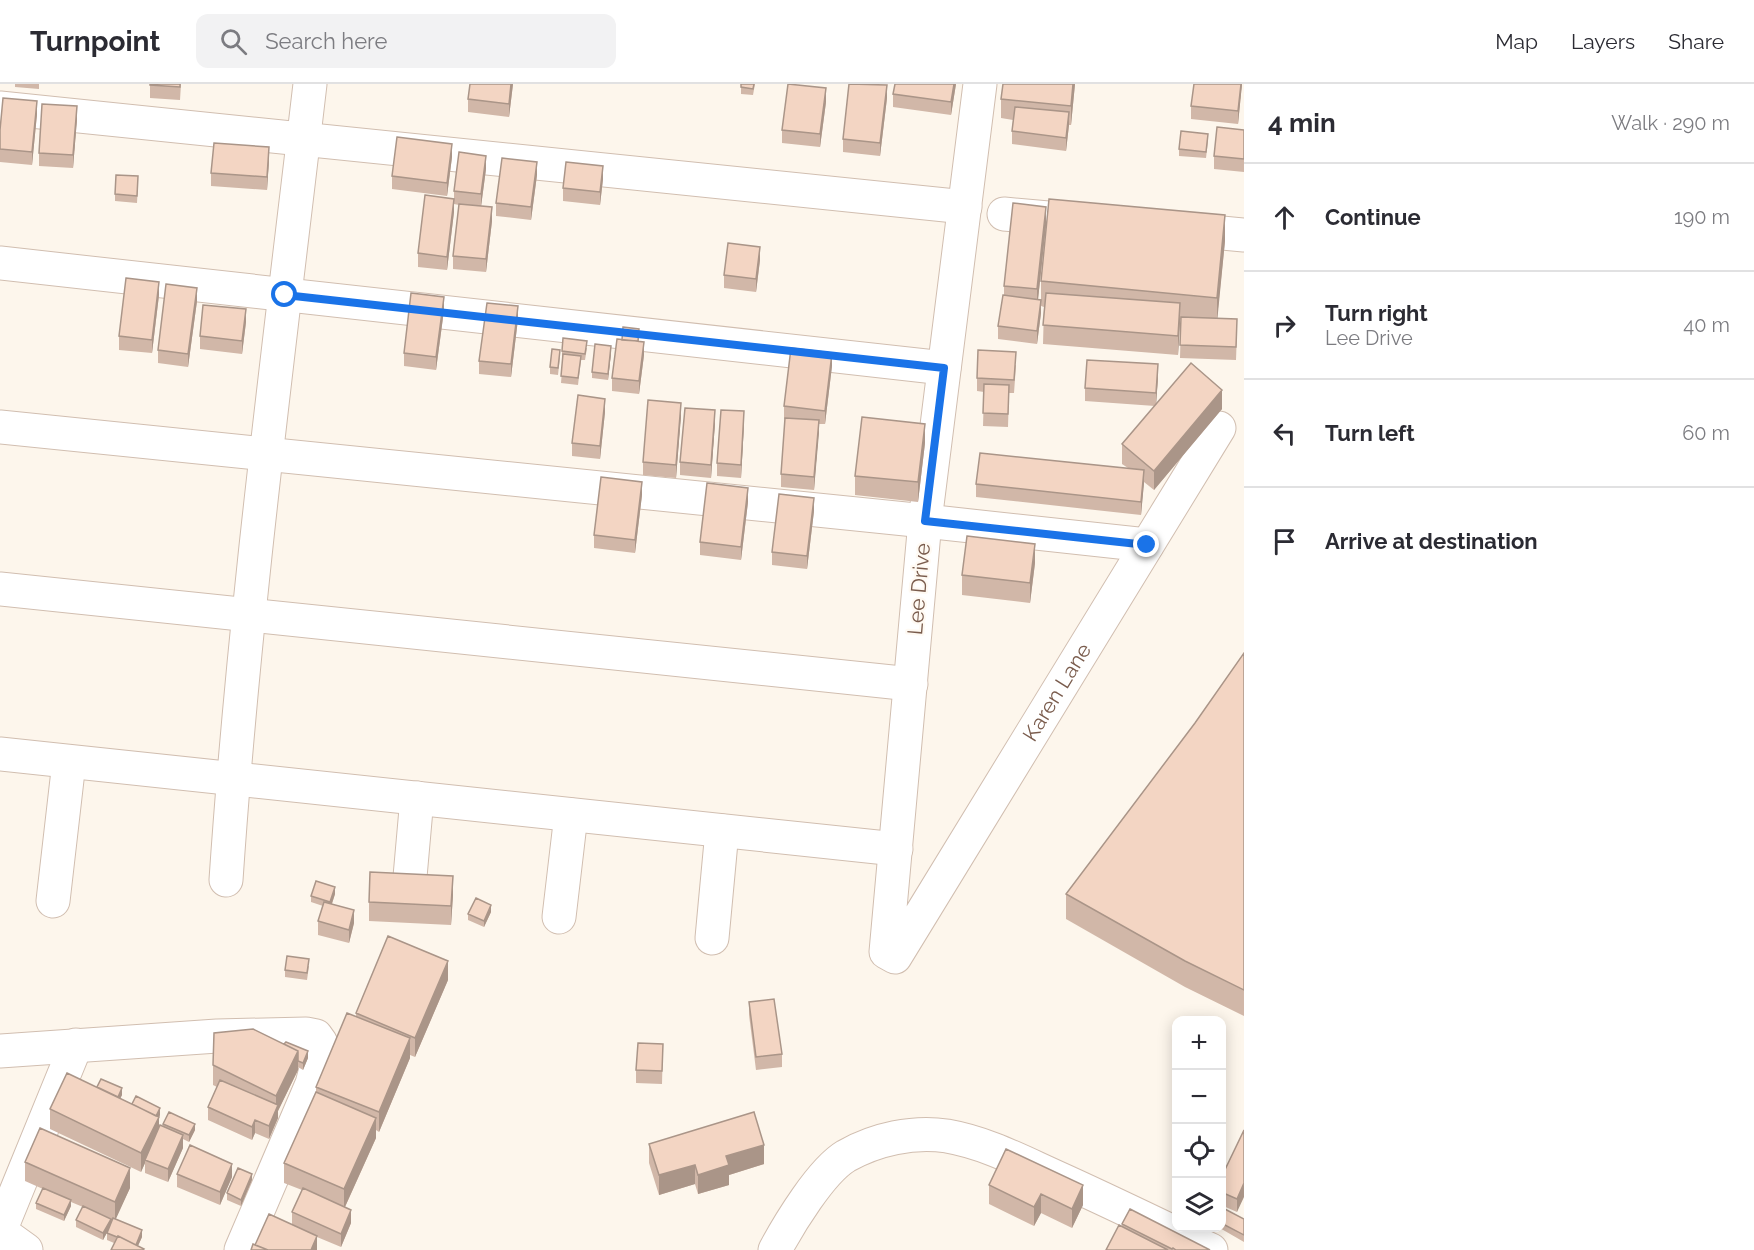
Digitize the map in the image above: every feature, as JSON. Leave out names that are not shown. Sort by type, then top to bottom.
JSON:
[{"type":"street","points":[[226,880],[232,779],[310,84]]},
{"type":"street","name":"Lee Drive","points":[[890,954],[925,521],[980,84]]},
{"type":"street","points":[[0,108],[965,207]]},
{"type":"street","points":[[1004,214],[1118,224]]},
{"type":"street","points":[[1153,227],[1244,235]]},
{"type":"street","points":[[0,263],[944,368]]},
{"type":"street","points":[[0,427],[1147,545]]},
{"type":"street","name":"Karen Lane","points":[[890,954],[1219,428]]},
{"type":"street","points":[[0,589],[911,684]]},
{"type":"street","points":[[0,754],[897,849]]},
{"type":"street","points":[[53,901],[69,762]]},
{"type":"street","points":[[409,888],[417,798]]},
{"type":"street","points":[[559,917],[571,815]]},
{"type":"street","points":[[712,938],[722,831]]},
{"type":"street","points":[[0,1051],[217,1036],[306,1034],[316,1036],[321,1043],[312,1084],[241,1250]]},
{"type":"street","points":[[9,1238],[76,1045]]},
{"type":"street","points":[[775,1250],[795,1216],[822,1179],[844,1157],[880,1141],[914,1136],[946,1136],[994,1149],[1211,1250]]},
{"type":"building","points":[[180,84],[180,87],[150,85]]},
{"type":"building","points":[[470,84],[511,84],[509,104],[468,99]]},
{"type":"building","points":[[741,84],[754,84],[753,89],[741,87]]},
{"type":"building","points":[[788,84],[826,88],[820,134],[782,130]]},
{"type":"building","points":[[849,84],[887,85],[880,143],[843,139]]},
{"type":"building","points":[[895,84],[954,84],[951,102],[893,94]]},
{"type":"building","points":[[1003,84],[1073,84],[1071,106],[1001,99]]},
{"type":"building","points":[[1194,84],[1241,84],[1238,111],[1191,106]]},
{"type":"building","points":[[3,98],[37,101],[32,152],[0,149]]},
{"type":"building","points":[[42,104],[77,106],[73,155],[39,153]]},
{"type":"building","points":[[1015,107],[1069,112],[1066,138],[1012,131]]},
{"type":"building","points":[[1217,127],[1244,130],[1244,159],[1214,156]]},
{"type":"building","points":[[1181,131],[1208,134],[1206,152],[1179,149]]},
{"type":"building","points":[[397,137],[452,144],[447,183],[392,176]]},
{"type":"building","points":[[214,143],[269,147],[267,177],[211,173]]},
{"type":"building","points":[[459,152],[486,156],[481,194],[454,191]]},
{"type":"building","points":[[502,158],[537,162],[531,207],[496,203]]},
{"type":"building","points":[[566,162],[603,166],[600,192],[563,188]]},
{"type":"building","points":[[116,175],[138,176],[137,196],[115,194]]},
{"type":"building","points":[[425,195],[454,199],[447,257],[418,253]]},
{"type":"building","points":[[1049,199],[1225,215],[1217,298],[1041,281]]},
{"type":"building","points":[[1013,203],[1046,207],[1037,289],[1004,286]]},
{"type":"building","points":[[459,204],[492,207],[486,259],[453,256]]},
{"type":"building","points":[[728,243],[760,247],[756,279],[724,275]]},
{"type":"building","points":[[126,278],[159,282],[152,340],[119,336]]},
{"type":"building","points":[[166,284],[197,288],[188,354],[158,350]]},
{"type":"building","points":[[411,293],[444,297],[436,357],[404,353]]},
{"type":"building","points":[[1046,293],[1180,303],[1178,336],[1043,325]]},
{"type":"building","points":[[1003,295],[1041,300],[1037,331],[998,326]]},
{"type":"building","points":[[487,303],[518,306],[511,364],[479,361]]},
{"type":"building","points":[[203,305],[246,309],[242,341],[200,336]]},
{"type":"building","points":[[1181,317],[1237,319],[1236,347],[1180,345]]},
{"type":"building","points":[[623,327],[639,329],[638,341],[622,340]]},
{"type":"building","points":[[563,338],[587,341],[585,354],[562,351]]},
{"type":"building","points":[[617,339],[644,342],[639,381],[612,378]]},
{"type":"building","points":[[595,344],[611,346],[608,374],[592,372]]},
{"type":"building","points":[[791,348],[832,353],[825,411],[784,406]]},
{"type":"building","points":[[552,349],[560,350],[558,368],[550,367]]},
{"type":"building","points":[[978,350],[1016,352],[1014,380],[977,378]]},
{"type":"building","points":[[563,354],[581,356],[578,378],[561,376]]},
{"type":"building","points":[[1087,360],[1158,364],[1156,393],[1085,388]]},
{"type":"building","points":[[1191,363],[1222,390],[1154,471],[1122,444]]},
{"type":"building","points":[[984,384],[1009,385],[1008,414],[983,413]]},
{"type":"building","points":[[578,395],[605,399],[600,446],[572,443]]},
{"type":"building","points":[[648,400],[681,403],[676,465],[643,462]]},
{"type":"building","points":[[685,408],[715,410],[711,465],[680,462]]},
{"type":"building","points":[[721,410],[744,411],[741,465],[717,463]]},
{"type":"building","points":[[862,417],[925,424],[918,482],[855,476]]},
{"type":"building","points":[[785,418],[819,420],[814,477],[781,474]]},
{"type":"building","points":[[980,453],[1144,470],[1141,502],[976,484]]},
{"type":"building","points":[[601,477],[642,482],[635,540],[594,535]]},
{"type":"building","points":[[707,483],[748,488],[741,547],[700,542]]},
{"type":"building","points":[[779,494],[814,498],[807,556],[772,552]]},
{"type":"building","points":[[967,536],[1035,544],[1030,583],[962,575]]},
{"type":"building","points":[[1244,653],[1244,990],[1185,961],[1066,894],[1195,723]]},
{"type":"building","points":[[370,872],[453,876],[451,906],[369,902]]},
{"type":"building","points":[[316,881],[335,887],[330,902],[311,896]]},
{"type":"building","points":[[476,898],[491,905],[484,921],[468,914]]},
{"type":"building","points":[[324,902],[354,910],[349,930],[318,921]]},
{"type":"building","points":[[388,936],[448,961],[415,1038],[356,1013]]},
{"type":"building","points":[[287,956],[309,959],[307,973],[285,970]]},
{"type":"building","points":[[774,999],[782,1054],[756,1057],[749,1002]]},
{"type":"building","points":[[347,1013],[410,1038],[379,1112],[316,1087]]},
{"type":"building","points":[[253,1029],[298,1051],[276,1096],[213,1065],[214,1033]]},
{"type":"building","points":[[286,1042],[308,1051],[303,1063],[298,1061],[298,1051],[284,1044]]},
{"type":"building","points":[[638,1043],[663,1044],[662,1071],[636,1070]]},
{"type":"building","points":[[67,1073],[159,1117],[141,1153],[50,1109]]},
{"type":"building","points":[[101,1079],[122,1088],[118,1097],[97,1087]]},
{"type":"building","points":[[220,1080],[278,1105],[269,1126],[255,1120],[252,1127],[208,1107]]},
{"type":"building","points":[[316,1092],[376,1118],[344,1189],[284,1163]]},
{"type":"building","points":[[136,1096],[160,1108],[156,1116],[132,1104]]},
{"type":"building","points":[[169,1112],[195,1124],[189,1135],[163,1124]]},
{"type":"building","points":[[754,1112],[764,1145],[726,1156],[729,1165],[698,1175],[695,1165],[659,1175],[649,1144]]},
{"type":"building","points":[[160,1125],[183,1135],[168,1169],[145,1160]]},
{"type":"building","points":[[40,1128],[130,1168],[115,1202],[25,1162]]},
{"type":"building","points":[[1244,1130],[1244,1183],[1237,1199],[1226,1194],[1226,1168]]},
{"type":"building","points":[[190,1145],[232,1164],[220,1192],[177,1174]]},
{"type":"building","points":[[1006,1149],[1083,1185],[1072,1209],[1041,1194],[1034,1207],[989,1185]]},
{"type":"building","points":[[238,1168],[252,1174],[241,1200],[227,1193]]},
{"type":"building","points":[[43,1188],[71,1200],[64,1215],[36,1203]]},
{"type":"building","points":[[303,1188],[351,1210],[341,1234],[292,1212]]},
{"type":"building","points":[[83,1206],[111,1219],[103,1233],[76,1220]]},
{"type":"building","points":[[1130,1209],[1210,1250],[1172,1249],[1122,1224]]},
{"type":"building","points":[[1226,1210],[1244,1219],[1244,1235],[1226,1226]]},
{"type":"building","points":[[269,1214],[317,1236],[311,1250],[268,1250],[255,1245]]},
{"type":"building","points":[[113,1218],[142,1230],[136,1245],[107,1233]]},
{"type":"building","points":[[1119,1225],[1168,1250],[1106,1250]]},
{"type":"building","points":[[118,1236],[144,1249],[111,1250]]},
{"type":"building","points":[[253,1244],[268,1250],[251,1250]]},
{"type":"route","points":[[285,295],[944,368],[925,521],[1147,545]]}]
